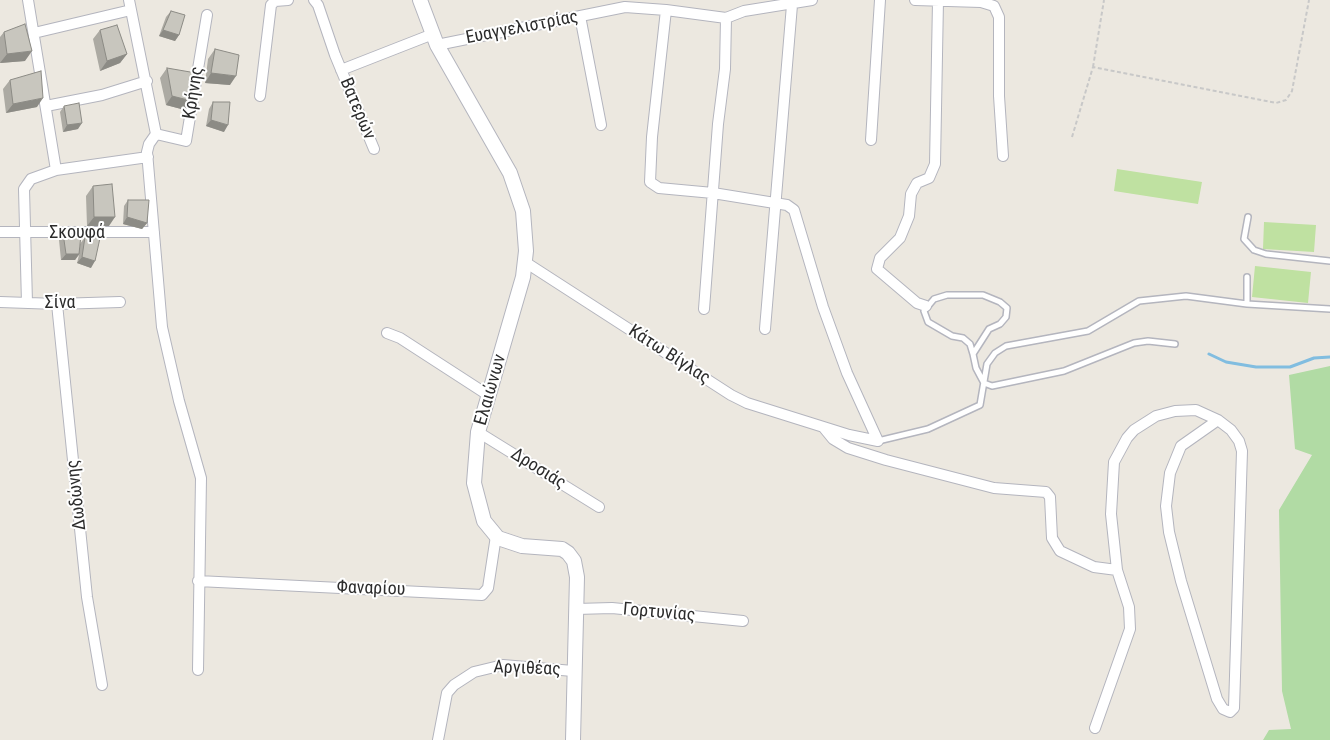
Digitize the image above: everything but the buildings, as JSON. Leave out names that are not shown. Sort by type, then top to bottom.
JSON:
[{"type":"main road","name":"Ελαιώνων","points":[[420,0],[435,39],[514,182],[525,221],[525,262],[521,289],[478,432],[473,471],[475,493],[484,521],[496,536]]},
{"type":"main road","points":[[496,536],[515,545],[559,549],[568,553],[574,561],[577,569],[573,672],[574,740]]},
{"type":"street","points":[[28,0],[56,170]]},
{"type":"street","points":[[260,96],[271,5],[275,2],[288,0]]},
{"type":"street","name":"Βατερών","points":[[314,0],[374,149]]},
{"type":"street","points":[[704,309],[725,69],[726,18],[744,11],[792,5],[812,0]]},
{"type":"street","points":[[871,140],[880,0]]},
{"type":"street","points":[[915,0],[981,2],[994,6],[999,17],[999,96],[1003,156]]},
{"type":"street","points":[[926,306],[917,303],[877,269],[880,258],[900,238],[908,216],[911,194],[917,183],[929,178],[934,164],[938,1]]},
{"type":"street","points":[[34,33],[130,5],[147,81],[156,134],[149,144],[148,157],[162,326],[179,401],[201,478],[198,670]]},
{"type":"street","points":[[765,330],[792,5]]},
{"type":"street","name":"Ευαγγελιστρίας","points":[[341,70],[435,39],[625,7],[726,18]]},
{"type":"street","points":[[666,10],[656,98],[650,182],[660,188],[713,193],[775,203],[787,205],[794,210],[798,218],[808,260],[823,308],[847,373],[878,441]]},
{"type":"street","name":"Κρήνης","points":[[156,134],[186,141],[207,15]]},
{"type":"street","points":[[580,16],[601,125]]},
{"type":"street","points":[[46,106],[102,95],[147,81]]},
{"type":"street","points":[[27,303],[24,189],[32,179],[56,170],[148,157]]},
{"type":"street","name":"Σκουφά","points":[[0,232],[154,232]]},
{"type":"street","name":"Κάτω Βίγλας","points":[[525,262],[731,395],[764,409],[823,428],[878,441]]},
{"type":"street","name":"Σίνα","points":[[0,302],[57,304],[120,302]]},
{"type":"street","name":"Δωδώνης","points":[[57,304],[87,597],[102,686]]},
{"type":"street","points":[[386,333],[400,338],[488,395]]},
{"type":"street","points":[[1095,728],[1130,629],[1129,607],[1117,570],[1111,514],[1112,472],[1118,453],[1127,438],[1142,423],[1156,416],[1175,411],[1196,410],[1218,420],[1231,430],[1239,441],[1242,452],[1235,701],[1230,712],[1223,709],[1217,699],[1169,532],[1166,506],[1170,474],[1181,446],[1218,420]]},
{"type":"street","points":[[823,428],[840,444],[886,460],[994,488],[1046,492],[1050,497],[1052,538],[1060,551],[1094,567],[1117,570]]},
{"type":"street","name":"Δροσιάς","points":[[478,432],[599,507]]},
{"type":"street","name":"Φαναρίου","points":[[198,582],[482,594],[488,588],[496,536]]},
{"type":"street","name":"Γορτυνίας","points":[[576,608],[612,608],[743,621]]},
{"type":"street","name":"Αργιθέας","points":[[438,740],[447,693],[458,682],[474,672],[503,665],[573,672]]},
{"type":"lane","points":[[1248,217],[1244,238],[1254,250],[1266,254],[1330,261]]},
{"type":"lane","points":[[1247,277],[1247,304]]},
{"type":"lane","points":[[973,354],[989,329],[1000,324],[1006,317],[1008,308],[1000,302],[983,295],[947,295],[934,300],[926,306],[924,311],[928,322],[952,336],[963,338],[970,344],[976,368],[984,383],[992,386],[1064,371],[1134,343],[1148,341],[1174,344]]},
{"type":"lane","points":[[878,441],[928,429],[980,405],[987,364],[995,353],[1006,346],[1088,331],[1140,301],[1167,296],[1186,296],[1247,304],[1330,309]]},
{"type":"path","points":[[1072,137],[1093,67],[1104,0]]},
{"type":"path","points":[[1093,67],[1276,103],[1286,100],[1292,91],[1309,0]]},
{"type":"green space","points":[[1117,169],[1202,182],[1198,204],[1114,191]]},
{"type":"green space","points":[[1264,222],[1316,225],[1314,252],[1263,249]]},
{"type":"green space","points":[[1255,266],[1311,272],[1308,303],[1252,297]]},
{"type":"green space","points":[[1330,366],[1330,740],[1263,740],[1269,730],[1291,729],[1282,691],[1279,510],[1312,455],[1295,449],[1289,375]]},
{"type":"waterway","points":[[1209,354],[1226,362],[1256,367],[1290,367],[1314,358],[1330,357]]}]
